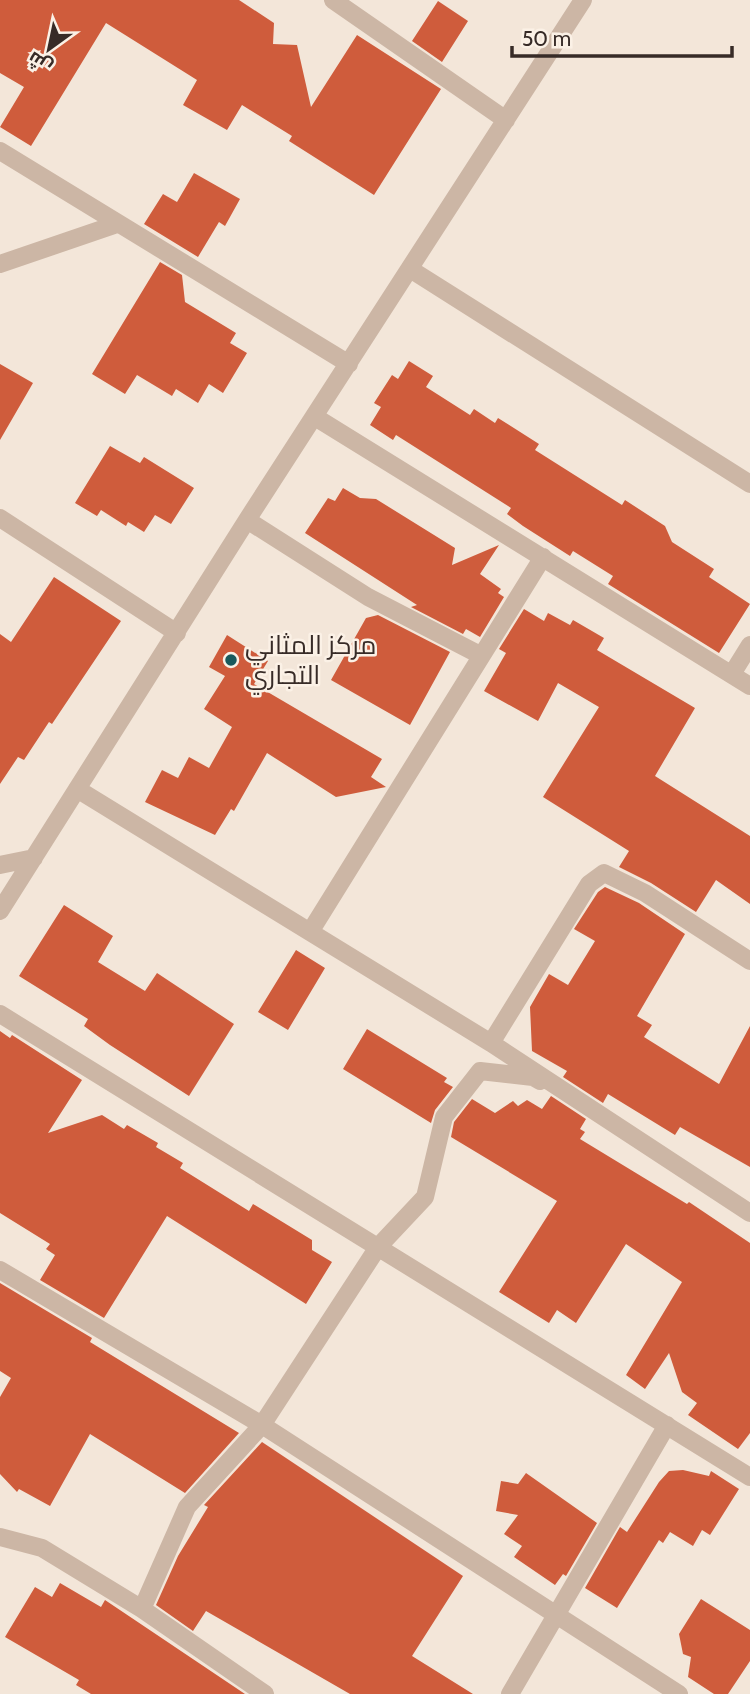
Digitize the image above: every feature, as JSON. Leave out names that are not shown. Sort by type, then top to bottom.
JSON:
[{"type":"street","points":[[333,0],[506,120]]},
{"type":"street","points":[[0,911],[247,520],[583,0]]},
{"type":"street","points":[[0,151],[349,364]]},
{"type":"street","points":[[0,264],[117,224]]},
{"type":"street","points":[[410,269],[750,484]]},
{"type":"street","points":[[315,417],[750,687]]},
{"type":"street","points":[[0,518],[177,632]]},
{"type":"street","points":[[247,520],[368,597],[480,655]]},
{"type":"street","points":[[310,932],[480,655],[543,558]]},
{"type":"street","points":[[732,674],[750,645]]},
{"type":"street","points":[[77,789],[491,1043],[750,1213]]},
{"type":"street","points":[[0,865],[34,858]]},
{"type":"street","points":[[491,1043],[589,884],[604,873],[645,892],[750,961]]},
{"type":"street","points":[[0,1014],[750,1477]]},
{"type":"street","points":[[142,1609],[187,1507],[262,1425],[378,1247],[425,1198],[444,1117],[480,1071],[533,1077],[590,1107]]},
{"type":"street","points":[[0,1270],[262,1425],[679,1694]]},
{"type":"street","points":[[510,1694],[667,1425]]},
{"type":"street","points":[[0,1537],[42,1548],[142,1609],[265,1694]]},
{"type":"building","points":[[0,0],[239,0],[274,23],[273,44],[297,45],[311,107],[357,35],[441,89],[374,195],[289,141],[292,136],[242,105],[227,130],[183,105],[197,80],[106,23],[31,146],[0,127],[24,87],[0,73]]},
{"type":"building","points":[[438,1],[468,21],[442,62],[412,41]]},
{"type":"building","points":[[194,173],[240,199],[225,226],[219,222],[198,257],[144,224],[163,194],[177,202]]},
{"type":"building","points":[[160,262],[182,275],[185,302],[236,333],[230,343],[247,353],[223,393],[209,384],[198,403],[176,389],[172,396],[137,375],[125,394],[92,374]]},
{"type":"building","points":[[409,361],[433,376],[426,387],[470,415],[474,409],[495,423],[498,418],[539,444],[535,450],[622,505],[625,500],[665,526],[672,542],[714,569],[709,577],[750,604],[719,653],[608,584],[613,576],[573,551],[570,556],[523,526],[507,514],[511,508],[396,435],[393,440],[370,425],[381,407],[374,403],[392,375],[398,379]]},
{"type":"building","points":[[0,364],[33,383],[0,440]]},
{"type":"building","points":[[110,446],[140,463],[144,457],[194,488],[171,524],[155,515],[144,532],[128,522],[126,526],[101,510],[97,516],[75,503]]},
{"type":"building","points":[[343,488],[360,498],[376,499],[455,548],[452,565],[499,545],[480,574],[501,589],[498,593],[504,597],[480,637],[466,629],[463,634],[411,607],[417,605],[305,533],[328,498],[335,501]]},
{"type":"building","points":[[54,577],[121,621],[52,724],[49,722],[24,760],[18,757],[0,784],[0,634],[11,642]]},
{"type":"building","points":[[524,609],[544,621],[548,613],[570,625],[573,620],[604,638],[597,650],[695,708],[655,776],[750,836],[750,904],[716,880],[696,912],[651,883],[619,867],[629,851],[543,797],[599,707],[558,683],[538,721],[484,691],[506,653],[499,649]]},
{"type":"building","points":[[378,615],[450,652],[410,725],[331,680],[366,618]]},
{"type":"building","points":[[227,635],[268,661],[254,684],[382,759],[371,777],[386,787],[336,797],[267,753],[234,811],[231,809],[215,835],[145,802],[162,770],[178,778],[189,757],[209,768],[232,727],[204,709],[225,676],[209,667]]},
{"type":"building","points":[[605,887],[639,903],[685,934],[637,1016],[652,1025],[644,1037],[719,1084],[750,1026],[750,1167],[680,1127],[675,1135],[608,1094],[603,1103],[563,1077],[567,1071],[532,1051],[530,1007],[549,974],[568,985],[595,941],[574,929],[598,892]]},
{"type":"building","points":[[64,905],[113,936],[98,962],[145,991],[157,973],[234,1024],[189,1096],[84,1026],[88,1019],[19,976]]},
{"type":"building","points":[[296,950],[325,968],[288,1030],[258,1012]]},
{"type":"building","points":[[367,1029],[447,1078],[444,1082],[453,1087],[435,1110],[431,1123],[343,1069]]},
{"type":"building","points":[[0,1031],[10,1038],[12,1035],[82,1080],[48,1133],[102,1115],[124,1129],[127,1125],[158,1143],[156,1147],[183,1163],[180,1168],[249,1211],[253,1204],[312,1240],[312,1250],[332,1262],[306,1304],[167,1216],[104,1318],[40,1280],[55,1255],[46,1249],[50,1244],[0,1213]]},
{"type":"building","points":[[551,1096],[586,1119],[580,1129],[585,1132],[580,1139],[687,1204],[689,1202],[750,1243],[750,1433],[738,1449],[688,1415],[697,1403],[682,1392],[669,1353],[645,1389],[626,1375],[682,1282],[626,1244],[576,1323],[557,1310],[549,1323],[499,1292],[557,1201],[451,1137],[454,1122],[472,1099],[495,1113],[513,1101],[518,1106],[527,1100],[542,1109]]},
{"type":"building","points":[[0,1283],[92,1338],[90,1342],[239,1433],[185,1493],[90,1434],[50,1506],[19,1489],[17,1492],[0,1474],[0,1397],[11,1378],[0,1371]]},
{"type":"building","points":[[262,1442],[463,1576],[412,1656],[473,1694],[350,1694],[206,1611],[193,1631],[156,1605],[178,1556],[208,1507],[204,1505]]},
{"type":"building","points":[[683,1470],[709,1476],[711,1471],[739,1489],[710,1535],[702,1530],[693,1546],[670,1532],[663,1543],[659,1540],[617,1608],[585,1588],[620,1527],[627,1532],[669,1471]]},
{"type":"building","points":[[526,1473],[597,1523],[566,1576],[563,1574],[555,1585],[514,1557],[522,1546],[504,1534],[518,1515],[496,1511],[501,1481],[518,1484]]},
{"type":"building","points":[[60,1583],[101,1607],[105,1600],[245,1694],[91,1694],[76,1685],[79,1680],[5,1637],[35,1587],[52,1597]]},
{"type":"building","points":[[701,1599],[750,1630],[750,1661],[728,1694],[714,1694],[688,1677],[691,1657],[683,1654],[679,1634]]},
{"type":"place","name":"مركز المثاني التجاري","points":[[231,660]]}]
